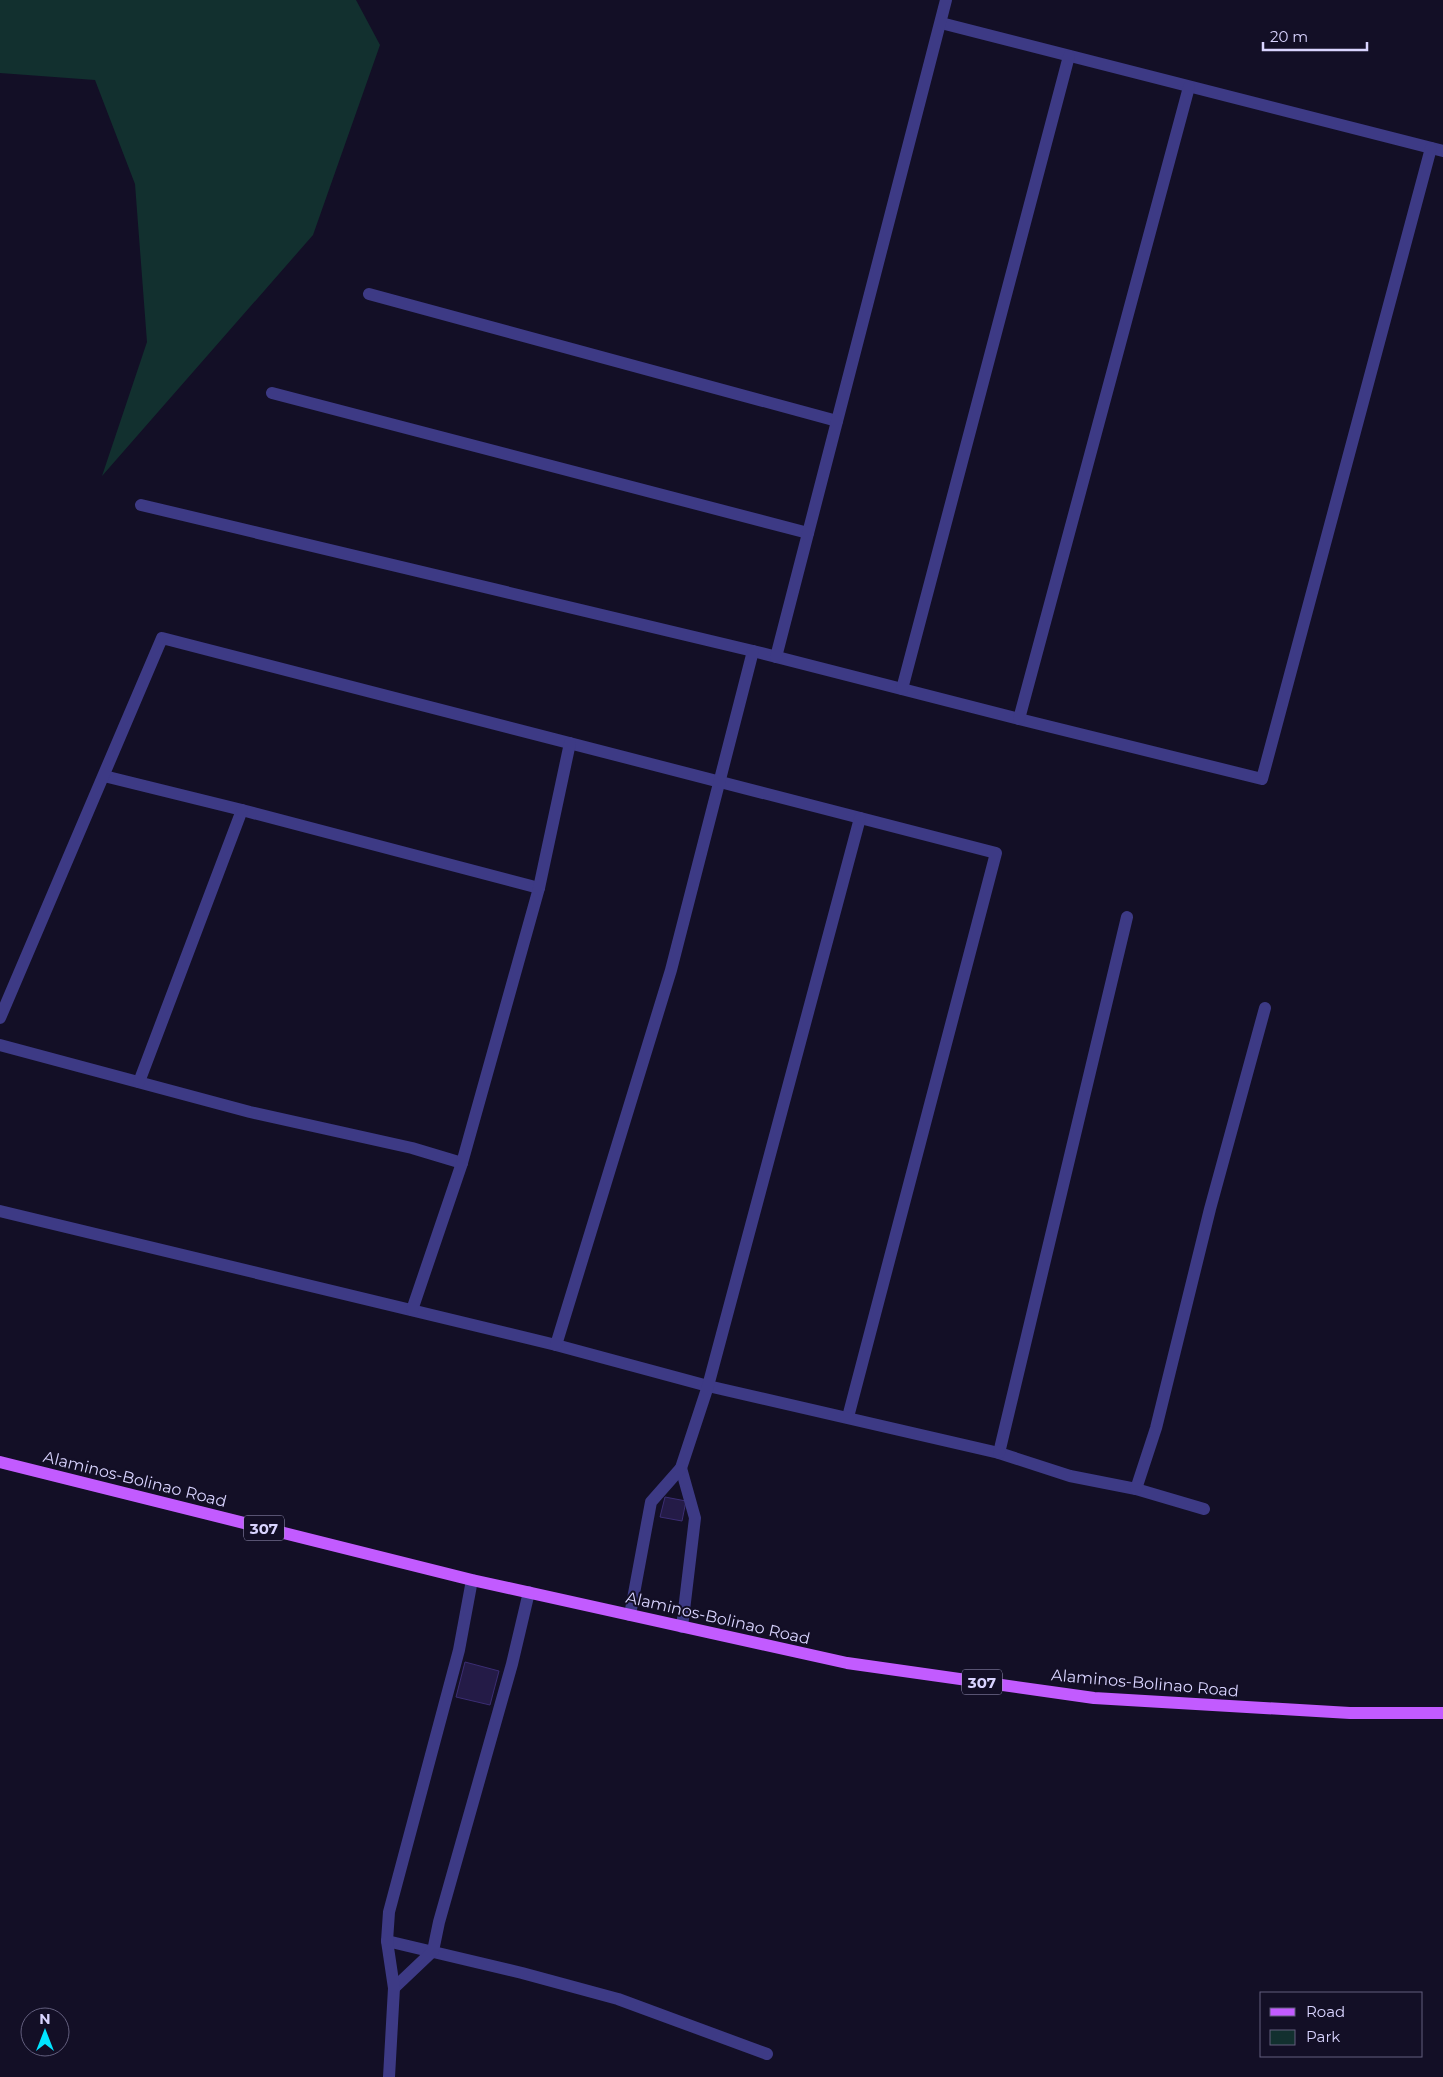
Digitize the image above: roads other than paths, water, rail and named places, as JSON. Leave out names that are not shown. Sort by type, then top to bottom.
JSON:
[{"type":"main road","name":"Alaminos-Bolinao Road","points":[[0,1462],[472,1580],[847,1663],[1094,1698],[1350,1713],[1443,1712]]},
{"type":"street","points":[[776,657],[946,0]]},
{"type":"street","points":[[141,505],[753,651],[1262,779],[1437,150],[940,23]]},
{"type":"street","points":[[902,689],[1069,56]]},
{"type":"street","points":[[1019,719],[1189,87]]},
{"type":"street","points":[[369,294],[837,421]]},
{"type":"street","points":[[272,393],[808,533]]},
{"type":"street","points":[[0,1018],[162,638],[996,852],[848,1417]]},
{"type":"street","points":[[556,1345],[671,970],[753,651]]},
{"type":"street","points":[[412,1310],[462,1163],[539,888],[570,743]]},
{"type":"street","points":[[104,776],[539,888]]},
{"type":"street","points":[[139,1082],[242,810]]},
{"type":"street","points":[[630,1615],[651,1502],[681,1468],[708,1386],[860,818]]},
{"type":"street","points":[[999,1453],[1126,917]]},
{"type":"street","points":[[1136,1489],[1156,1428],[1210,1209],[1265,1008]]},
{"type":"street","points":[[0,1045],[250,1112],[412,1148],[462,1163]]},
{"type":"street","points":[[0,1211],[556,1345],[708,1386],[999,1453],[1070,1476],[1136,1489],[1204,1509]]},
{"type":"street","points":[[681,1468],[695,1518],[682,1627]]},
{"type":"street","points":[[389,2077],[394,1988],[387,1941],[389,1912],[459,1650],[472,1580]]},
{"type":"street","points":[[394,1988],[433,1951],[439,1922],[512,1664],[529,1592]]},
{"type":"street","points":[[387,1941],[522,1972],[618,1999],[767,2054]]}]
